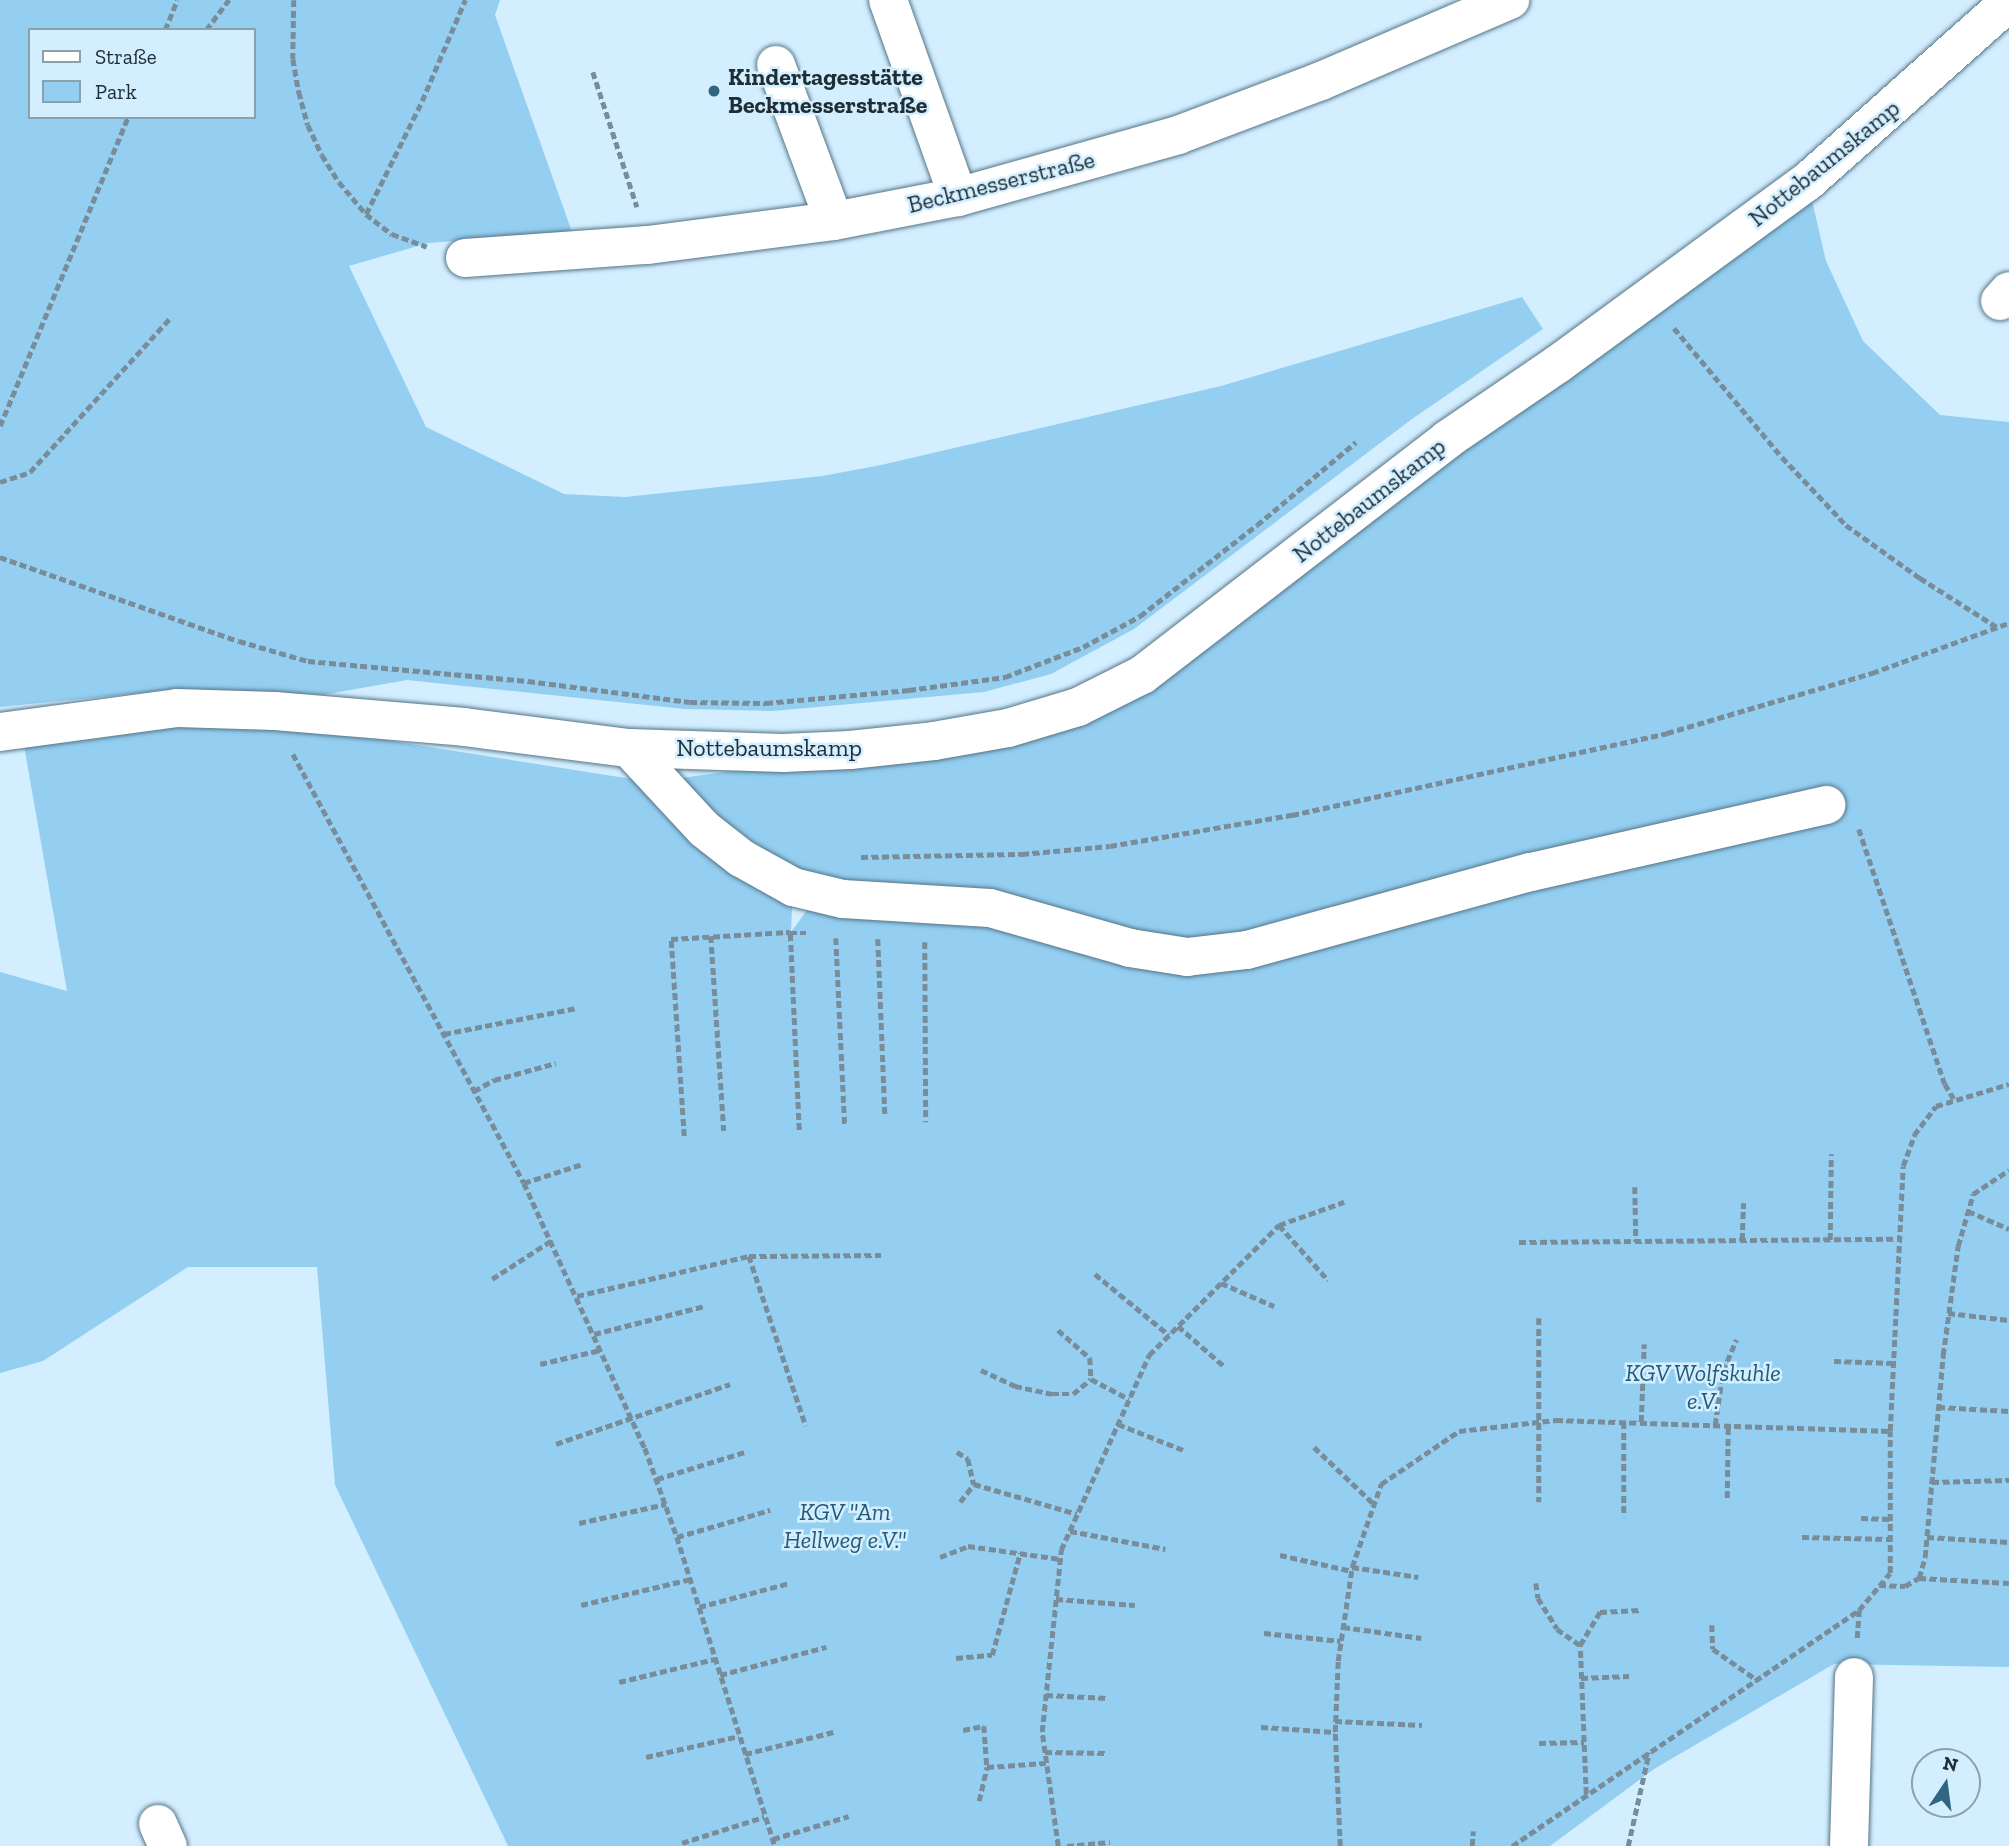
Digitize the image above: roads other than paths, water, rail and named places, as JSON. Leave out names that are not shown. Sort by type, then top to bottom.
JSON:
[{"type":"street","points":[[888,0],[958,197]]},
{"type":"street","name":"Beckmesserstraße","points":[[466,258],[648,245],[834,221],[958,197],[1178,135],[1321,80],[1510,0]]},
{"type":"street","name":"Nottebaumskamp","points":[[0,732],[177,708],[275,711],[464,727],[629,748],[782,753],[850,750],[1008,728],[1078,707],[1142,675],[1448,439],[1807,182],[2009,2]]},
{"type":"street","points":[[776,65],[834,221]]},
{"type":"street","name":"Nottebaumskamp","points":[[629,748],[704,829],[741,858],[793,887],[843,899],[990,908],[1130,948],[1187,957],[1247,950],[1531,872],[1827,805]]},
{"type":"street","points":[[1849,1846],[1854,1677]]},
{"type":"place","name":"Kindertagesstätte Beckmesserstraße","points":[[714,91]]},
{"type":"park label","name":"KGV Wolfskuhle e.V.","points":[[1703,1387]]},
{"type":"park label","name":"KGV \"Am Hellweg e.V.\"","points":[[845,1526]]}]
